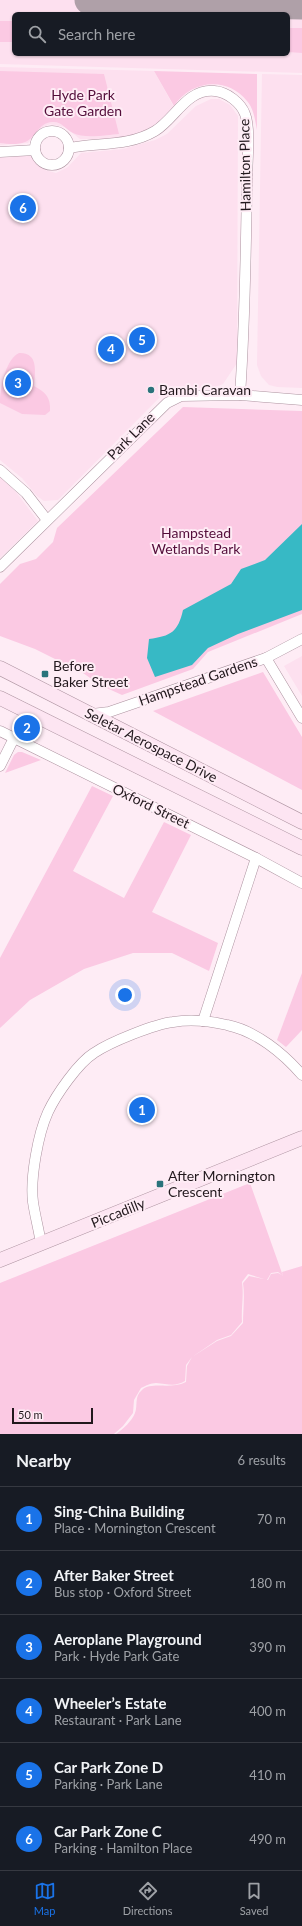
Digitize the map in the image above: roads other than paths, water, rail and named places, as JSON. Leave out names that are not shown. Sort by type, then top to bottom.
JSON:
[{"type":"street","name":"Hamilton Place","points":[[69,148],[126,142],[144,137],[161,127],[190,97],[206,91],[216,91],[228,96],[239,104],[245,114],[247,125],[244,335],[240,395]]},
{"type":"street","points":[[51,131],[56,131],[66,137],[69,148],[66,158],[57,165],[52,166],[40,161],[35,150],[37,139],[40,135],[51,131]]},
{"type":"street","points":[[0,152],[35,150]]},
{"type":"street","name":"Park Lane","points":[[0,567],[162,407],[181,396],[240,395],[302,400]]},
{"type":"street","points":[[0,470],[26,493],[47,520]]},
{"type":"street","name":"Hampstead Gardens","points":[[91,714],[109,712],[266,658],[302,639]]},
{"type":"street","points":[[266,658],[302,718]]},
{"type":"street","name":"Seletar Aerospace Drive","points":[[0,668],[302,822]]},
{"type":"street","name":"Seletar Aerospace Drive","points":[[0,698],[302,848]]},
{"type":"street","name":"Oxford Street","points":[[0,731],[256,858],[302,883]]},
{"type":"street","points":[[0,766],[14,738]]},
{"type":"street","points":[[202,1021],[256,858]]},
{"type":"street","points":[[41,1244],[33,1200],[38,1144],[48,1112],[68,1079],[93,1053],[129,1036],[172,1022],[202,1021],[228,1025],[255,1036],[290,1062],[302,1075]]},
{"type":"street","name":"Piccadilly","points":[[0,1260],[302,1138]]},
{"type":"water","points":[[302,524],[302,610],[238,634],[208,648],[192,665],[155,677],[147,658],[149,639],[163,636],[172,632],[179,623],[183,610],[231,584],[241,569],[265,560]]},
{"type":"place","name":"Car Park Zone C","points":[[23,208]]},
{"type":"place","name":"Car Park Zone D","points":[[142,340]]},
{"type":"place","name":"Wheeler’s Estate","points":[[111,349]]},
{"type":"place","name":"Aeroplane Playground","points":[[18,383]]},
{"type":"place","name":"Bambi Caravan","points":[[151,390]]},
{"type":"place","name":"Before Baker Street","points":[[45,674]]},
{"type":"place","name":"After Baker Street","points":[[27,728]]},
{"type":"place","name":"Sing-China Building","points":[[142,1110]]},
{"type":"place","name":"After Mornington Crescent","points":[[160,1184]]},
{"type":"park label","name":"Hyde Park Gate Garden","points":[[83,104]]},
{"type":"park label","name":"Hampstead Wetlands Park","points":[[196,542]]}]
